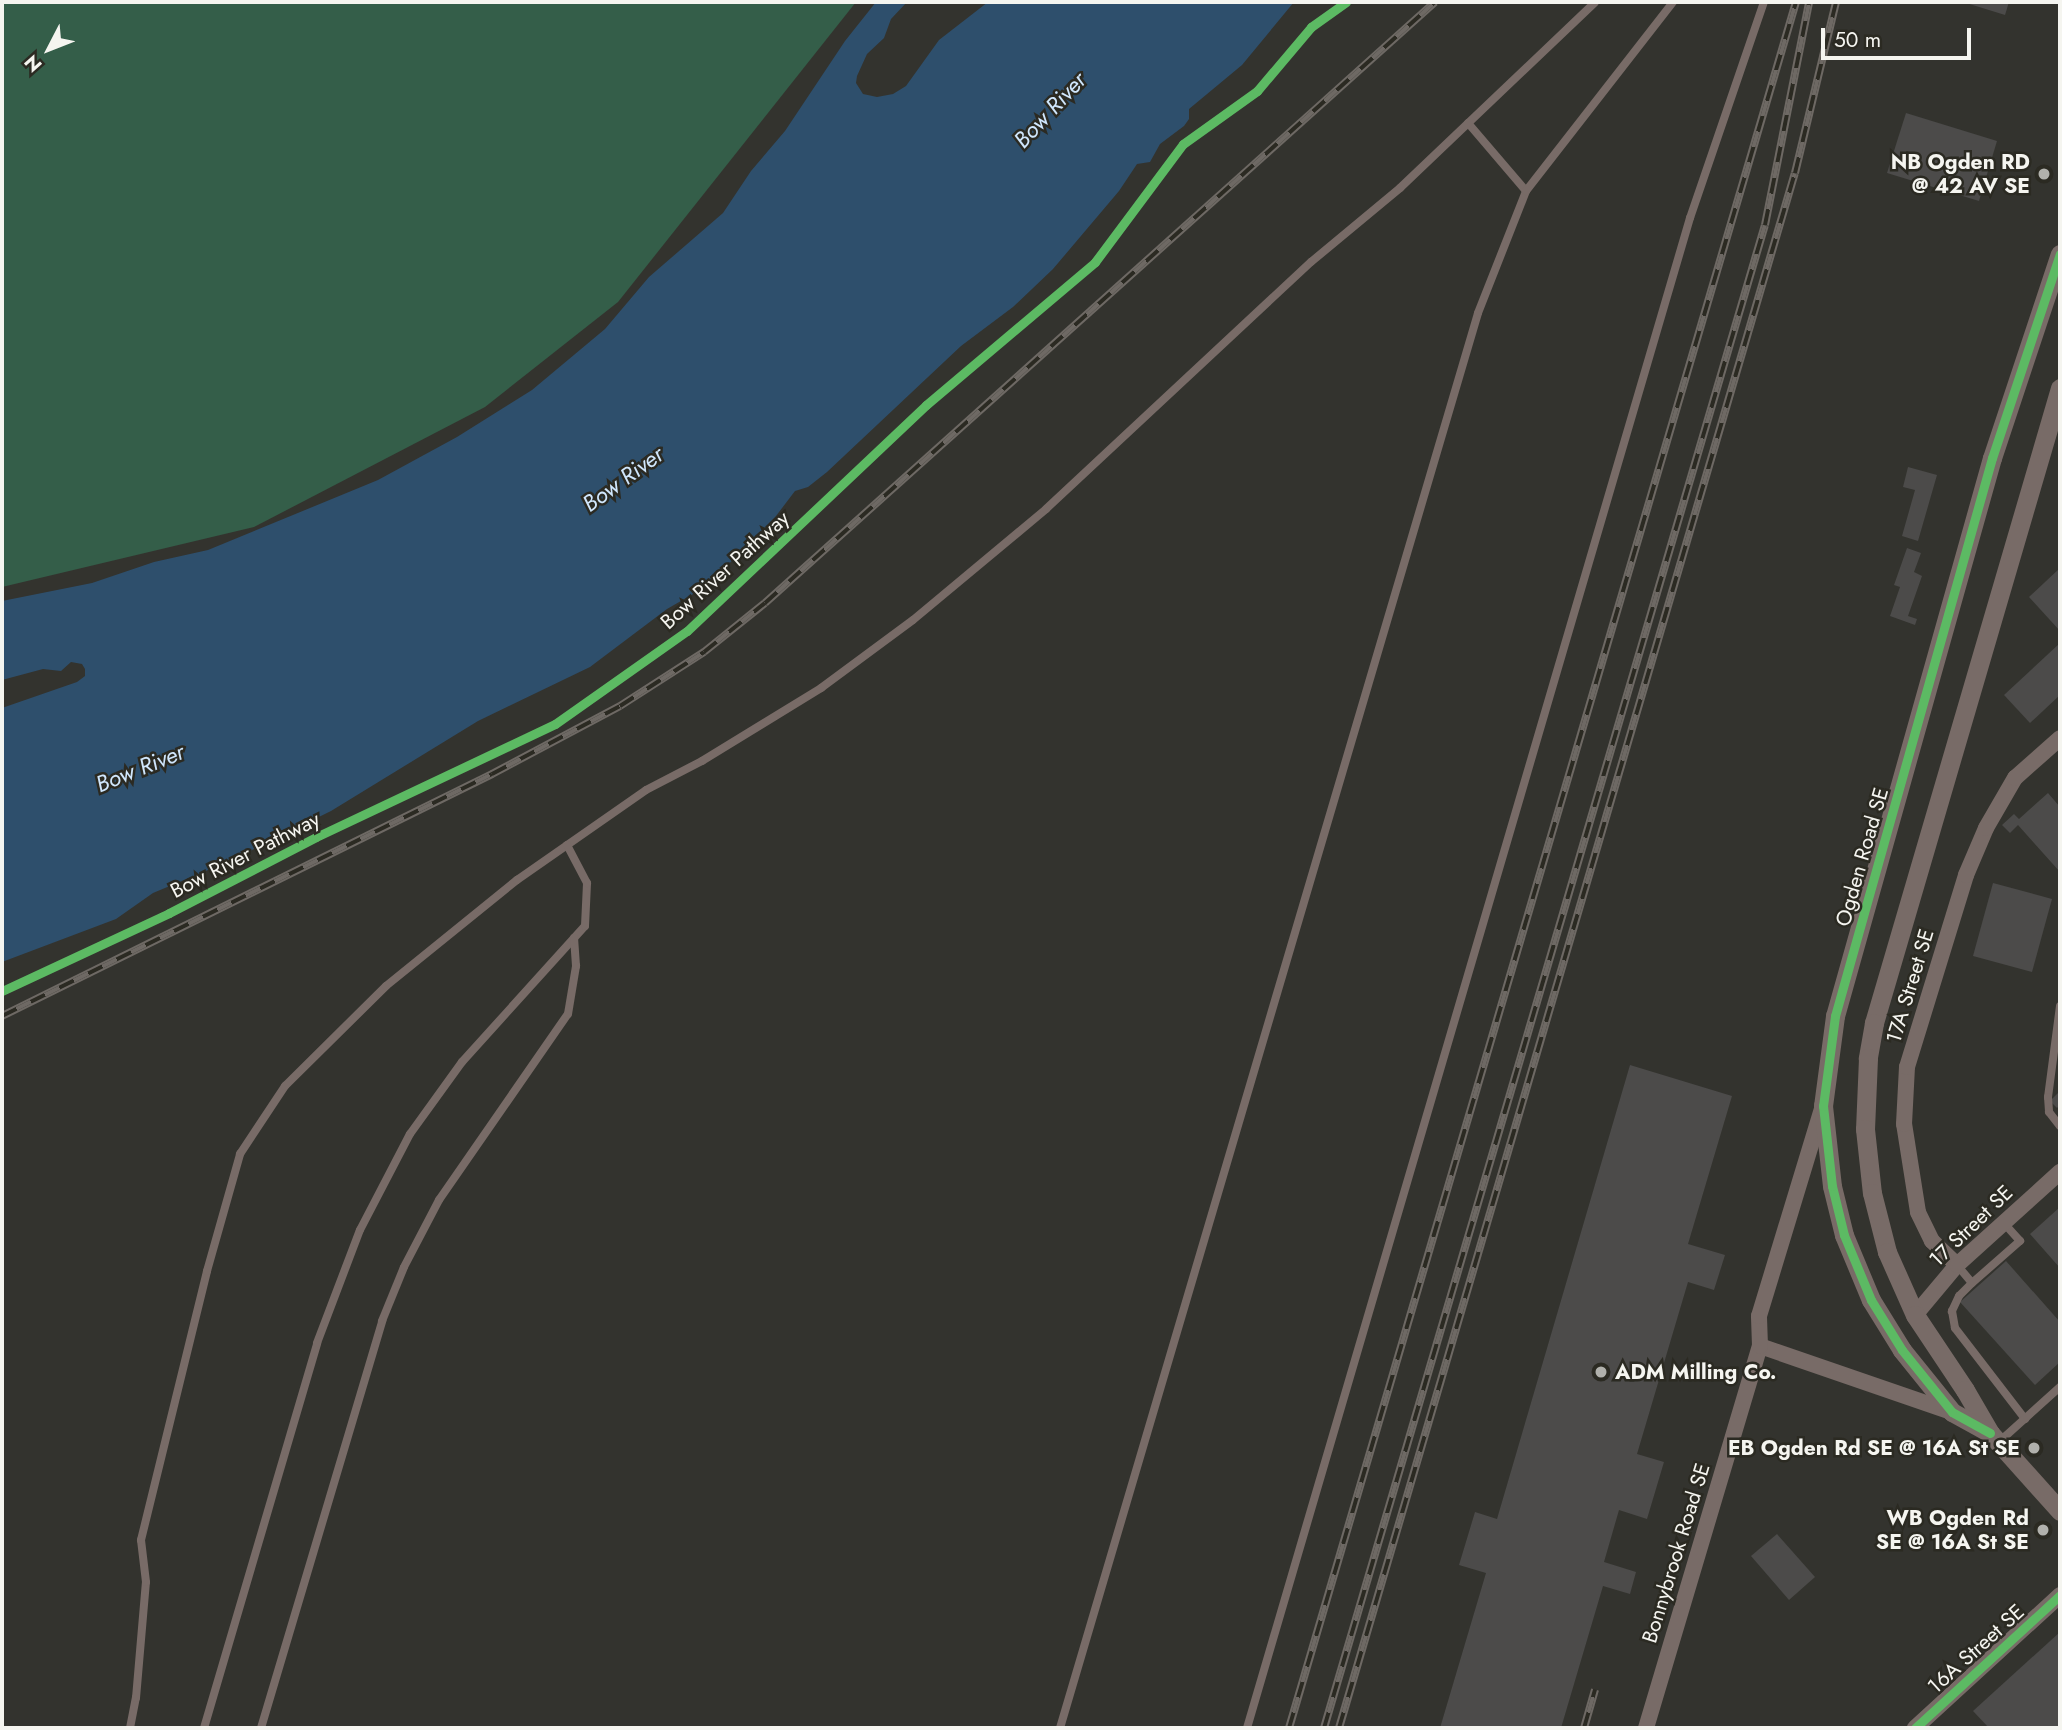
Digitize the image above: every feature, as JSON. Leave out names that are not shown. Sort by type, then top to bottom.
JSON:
[{"type":"street","name":"Ogden Road SE","points":[[1952,1412],[1902,1350],[1871,1300],[1848,1246],[1832,1186],[1823,1106],[1828,1057],[1843,990],[1992,458],[2060,254]]},
{"type":"street","name":"Ogden Road SE","points":[[2060,388],[1874,1023],[1868,1058],[1864,1129],[1872,1193],[1887,1252],[1915,1315],[1994,1438],[2060,1511]]},
{"type":"street","name":"17A Street SE","points":[[1957,1265],[1932,1241],[1918,1212],[1903,1124],[1907,1067],[1962,888],[1986,828],[2015,778],[2060,738]]},
{"type":"street","name":"Bonnybrook Road SE","points":[[1646,1728],[1760,1346],[1759,1317],[1823,1106]]},
{"type":"street","name":"17 Street SE","points":[[1915,1315],[1957,1265],[2060,1172]]},
{"type":"street","name":"Ogden Road SE","points":[[1760,1346],[1952,1412],[1994,1438]]},
{"type":"street","name":"16A Street SE","points":[[1914,1728],[2060,1595]]},
{"type":"lane","points":[[130,1728],[136,1698],[146,1582],[141,1540],[207,1271],[240,1154],[285,1086],[386,986],[517,880],[646,790],[702,761],[821,688],[913,620],[1046,509],[1311,262],[1400,188],[1595,2]]},
{"type":"lane","points":[[1060,1728],[1478,313],[1526,191],[1673,2]]},
{"type":"lane","points":[[1247,1728],[1689,218],[1764,2]]},
{"type":"lane","points":[[1468,123],[1526,191]]},
{"type":"lane","points":[[204,1728],[317,1343],[360,1230],[410,1134],[462,1062],[585,926],[587,883],[567,845]]},
{"type":"lane","points":[[261,1728],[382,1321],[404,1267],[439,1200],[568,1014],[576,966],[574,938]]},
{"type":"lane","points":[[2060,1006],[2048,1097],[2049,1112],[2060,1126]]},
{"type":"lane","points":[[2004,1223],[2020,1241],[1959,1296],[1951,1317],[1969,1348],[2025,1419]]},
{"type":"lane","points":[[1957,1265],[1972,1283]]},
{"type":"lane","points":[[1994,1438],[2025,1419],[2060,1387]]},
{"type":"green space","points":[[2,2],[856,2],[618,302],[485,407],[254,527],[2,587]]},
{"type":"water","name":"Bow River","points":[[876,2],[907,2],[891,19],[884,38],[867,54],[857,76],[856,83],[863,94],[877,97],[893,94],[906,86],[939,40],[988,2],[1294,2],[1242,65],[1189,109],[1189,119],[1184,126],[1160,144],[1150,162],[1137,164],[1119,191],[1053,269],[1013,307],[961,346],[827,472],[808,487],[795,491],[776,516],[707,586],[667,609],[590,667],[478,721],[331,811],[232,860],[153,893],[116,919],[2,962],[2,708],[77,682],[85,676],[85,669],[82,664],[71,662],[61,671],[43,669],[2,680],[2,601],[92,583],[154,562],[208,550],[378,480],[457,437],[532,390],[605,329],[649,277],[723,213],[751,171],[785,131],[845,41]]},
{"type":"building","points":[[1963,2],[2009,2],[2005,15]]},
{"type":"building","points":[[1906,113],[1997,141],[1979,201],[1887,173]]},
{"type":"building","points":[[1908,467],[1937,475],[1918,541],[1902,536],[1915,490],[1903,487]]},
{"type":"building","points":[[1907,548],[1921,553],[1914,572],[1922,576],[1908,616],[1917,619],[1915,625],[1890,616],[1900,587],[1894,585]]},
{"type":"building","points":[[2060,568],[2060,631],[2029,597]]},
{"type":"building","points":[[2060,643],[2060,695],[2030,723],[2004,695]]},
{"type":"building","points":[[2048,793],[2060,807],[2060,872],[2018,825],[2010,833],[2002,825],[2014,814],[2019,819]]},
{"type":"building","points":[[1993,883],[2052,899],[2032,972],[1973,956]]},
{"type":"building","name":"ADM Milling Co.","points":[[1630,1065],[1732,1096],[1688,1244],[1725,1255],[1714,1290],[1688,1282],[1637,1454],[1664,1462],[1647,1519],[1619,1510],[1604,1562],[1636,1572],[1630,1594],[1603,1586],[1561,1728],[1440,1728],[1486,1573],[1459,1565],[1475,1512],[1497,1519]]},
{"type":"building","points":[[2060,1091],[2060,1105],[2057,1108],[2050,1101]]},
{"type":"building","points":[[2060,1207],[2060,1268],[2030,1234]]},
{"type":"building","points":[[2006,1261],[2060,1322],[2060,1362],[2035,1385],[1960,1302]]},
{"type":"building","points":[[1777,1534],[1815,1577],[1789,1600],[1751,1556]]},
{"type":"building","points":[[2060,1632],[2060,1728],[1989,1728],[1973,1711]]},
{"type":"railway","points":[[2,1016],[492,774],[620,706],[704,652],[765,603],[1435,2]]},
{"type":"railway","points":[[1289,1728],[1796,2]]},
{"type":"railway","points":[[1324,1728],[1765,225],[1809,2]]},
{"type":"railway","points":[[1339,1728],[1795,173],[1836,2]]},
{"type":"railway","points":[[1584,1728],[1595,1690]]},
{"type":"cycle path","name":"Bow River Pathway","points":[[2,991],[169,913],[316,837],[555,724],[687,631],[926,405],[1095,262],[1183,144],[1257,91],[1311,27],[1346,2]]},
{"type":"cycle path","points":[[1990,1433],[1952,1412],[1902,1350],[1871,1300],[1844,1235],[1832,1186],[1823,1106],[1835,1016],[1992,458],[2060,254]]},
{"type":"cycle path","points":[[1915,1728],[2060,1595]]},
{"type":"place","name":"NB Ogden RD @ 42 AV SE","points":[[2044,174]]},
{"type":"place","name":"ADM Milling Co.","points":[[1601,1372]]},
{"type":"place","name":"EB Ogden Rd SE @ 16A St SE","points":[[2034,1448]]},
{"type":"place","name":"WB Ogden Rd SE @ 16A St SE","points":[[2043,1530]]}]
